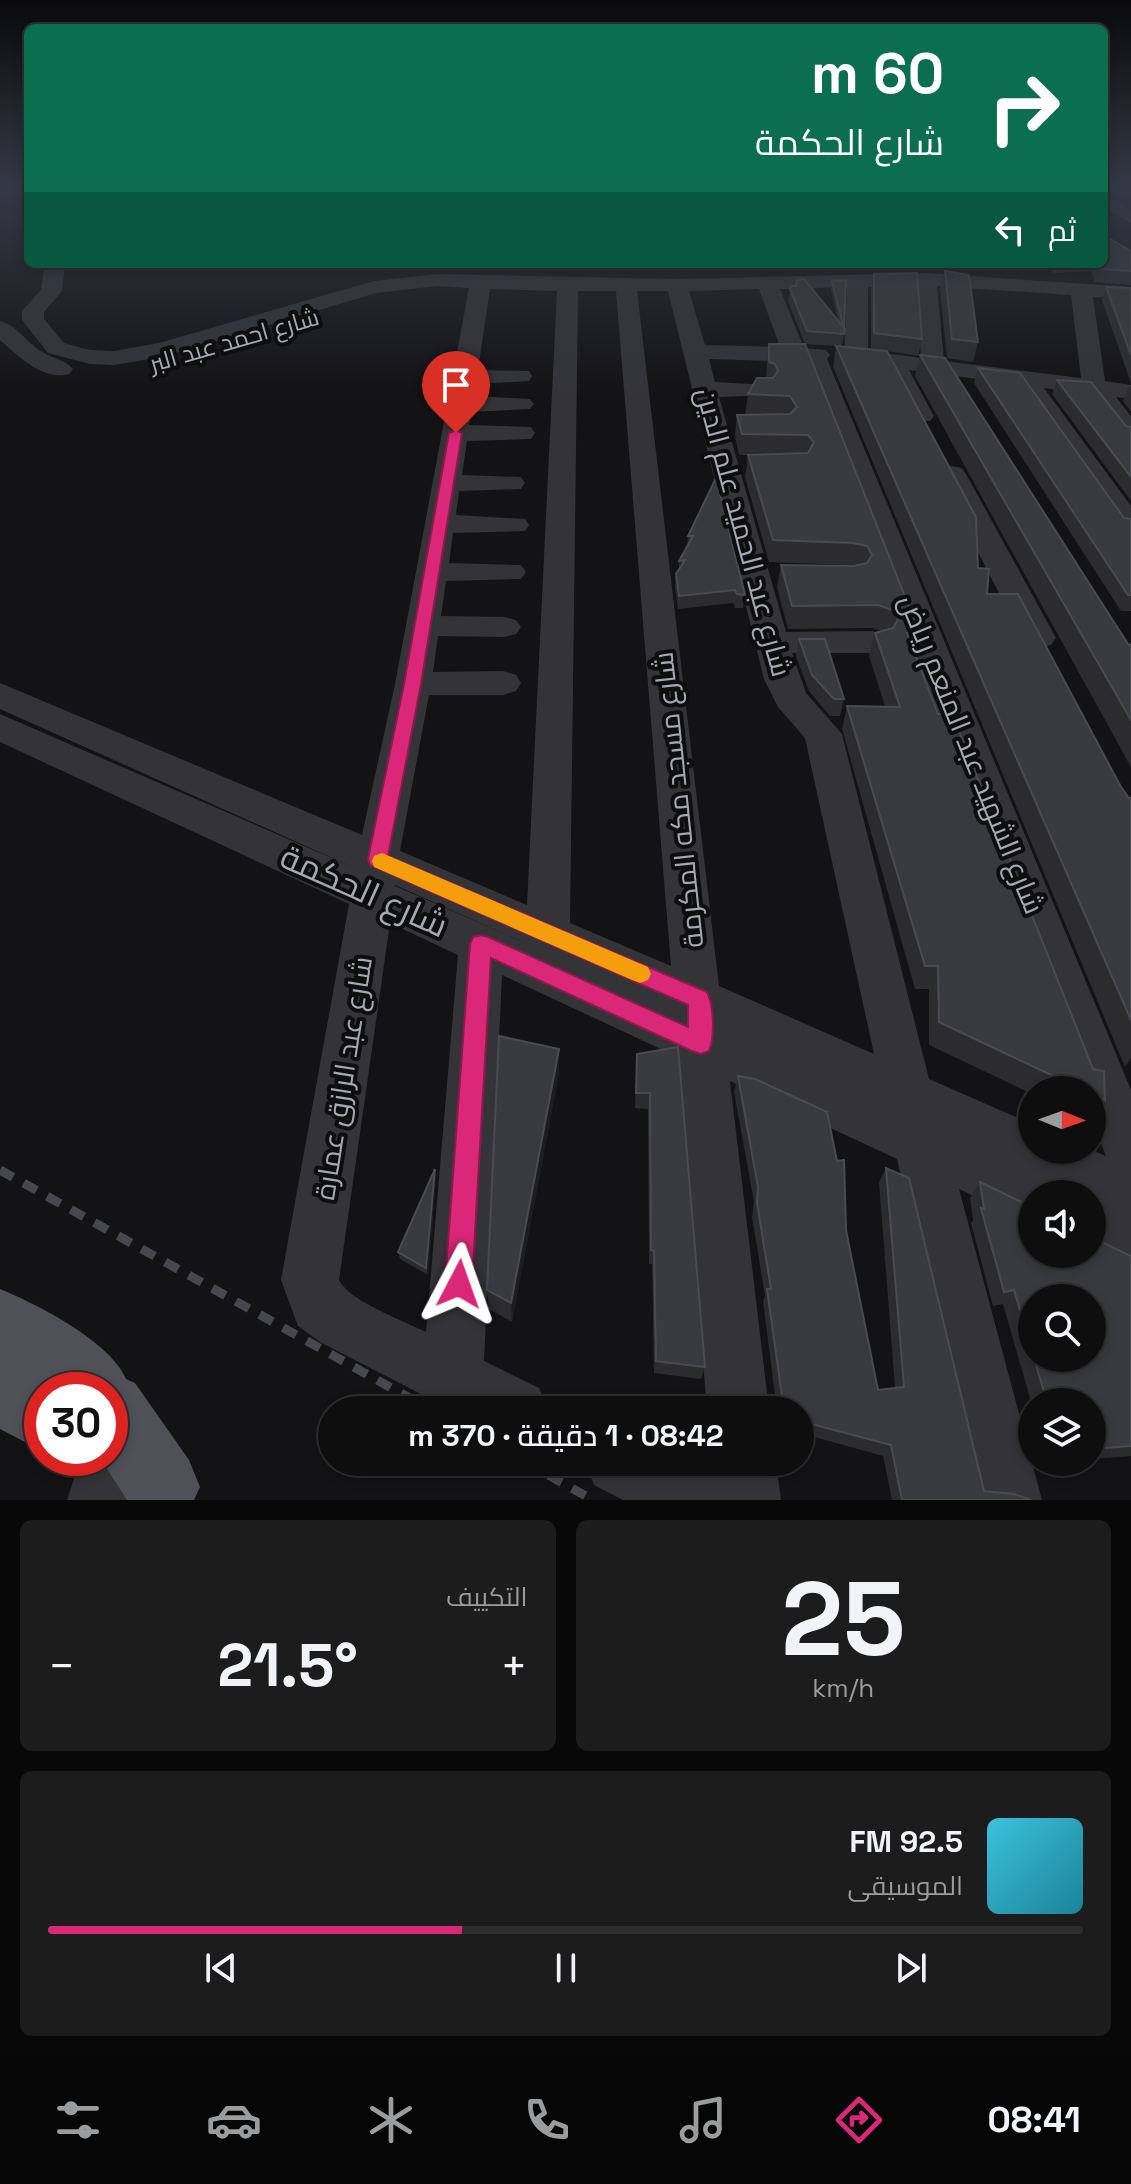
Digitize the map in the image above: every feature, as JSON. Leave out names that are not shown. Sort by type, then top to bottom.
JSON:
[{"type":"main road","points":[[0,1323],[74,1372]]},
{"type":"main road","points":[[0,1387],[24,1403]]},
{"type":"street","name":"شارع احمد عبد البر","points":[[54,268],[51,291],[33,311],[33,320],[56,348],[90,357],[126,356],[162,350],[374,287],[437,280],[502,277],[568,284],[677,285],[926,279],[1131,293]]},
{"type":"street","points":[[1073,268],[1092,290],[1094,387],[1131,433]]},
{"type":"street","name":"شارع احمد عبد البر","points":[[29,282],[27,291],[5,313],[33,357],[53,367],[97,373],[201,352],[369,301],[502,277]]},
{"type":"street","name":"شارع عبد الرازق عمارة","points":[[453,1377],[341,1321],[319,1305],[310,1280],[375,877],[413,684],[461,405],[502,277]]},
{"type":"street","points":[[856,358],[858,279]]},
{"type":"street","points":[[926,279],[941,366],[965,394]]},
{"type":"street","name":"شارع الشهيد عبد المنعم رياض","points":[[767,282],[804,354],[1131,1153]]},
{"type":"street","points":[[548,933],[568,284]]},
{"type":"street","name":"شارع مسجد مكه المكرمة","points":[[626,285],[737,1396]]},
{"type":"street","name":"شارع عبد الحميد علم الدين","points":[[677,285],[705,389],[731,426],[770,575],[772,643],[782,679],[791,699],[823,734],[914,1119],[1009,1500]]},
{"type":"street","points":[[696,352],[804,354],[892,361],[1131,392]]},
{"type":"street","points":[[892,361],[1051,660]]},
{"type":"street","points":[[461,405],[520,376]]},
{"type":"street","points":[[1024,378],[1131,526]]},
{"type":"street","points":[[705,389],[761,390]]},
{"type":"street","points":[[461,405],[521,404]]},
{"type":"street","points":[[461,405],[522,433]]},
{"type":"street","points":[[447,483],[511,483]]},
{"type":"street","points":[[440,524],[514,525]]},
{"type":"street","points":[[432,572],[510,572]]},
{"type":"street","points":[[423,626],[504,627]]},
{"type":"street","points":[[772,643],[872,642]]},
{"type":"street","points":[[413,684],[503,683]]},
{"type":"street","name":"شارع الحكمة","points":[[0,695],[375,877],[481,944],[701,1043],[914,1119],[1018,1146]]},
{"type":"street","name":"شارع الحكمة","points":[[0,727],[375,877],[548,933],[699,999],[914,1119],[1018,1188]]},
{"type":"street","points":[[481,944],[453,1377],[490,1396]]},
{"type":"street","name":"شارع الحكمة","points":[[1064,1164],[1131,1194]]},
{"type":"street","points":[[1106,1233],[1131,1245]]},
{"type":"street","points":[[644,1476],[690,1500]]},
{"type":"street","points":[[745,1476],[748,1500]]},
{"type":"building","points":[[1108,259],[1131,259],[1131,271],[1099,269],[1108,268]]},
{"type":"building","points":[[945,271],[969,275],[978,342],[952,339]]},
{"type":"building","points":[[917,273],[922,339],[874,333],[874,274]]},
{"type":"building","points":[[804,279],[845,329],[844,334],[807,331],[790,289],[796,286],[797,280]]},
{"type":"building","points":[[846,280],[844,329],[832,281]]},
{"type":"building","points":[[1106,287],[1131,288],[1131,355]]},
{"type":"building","points":[[769,344],[805,344],[919,632],[907,633],[938,714],[952,714],[1093,1069],[1104,1071],[1104,1076],[1053,1076],[939,1022],[938,966],[925,966],[847,706],[900,707],[875,633],[893,628],[898,619],[892,610],[878,605],[792,606],[781,565],[854,566],[867,563],[872,555],[867,546],[853,543],[773,540],[748,455],[808,453],[814,442],[808,435],[742,434],[737,415],[790,414],[797,407],[790,396],[748,394],[757,378],[773,378],[778,371],[775,364],[769,362]]},
{"type":"building","points":[[836,346],[887,351],[976,517],[978,568],[989,569],[987,594],[1018,594],[1121,787],[1131,798],[1131,1020]]},
{"type":"building","points":[[920,355],[945,358],[1131,645],[1131,720]]},
{"type":"building","points":[[978,368],[1020,373],[1124,518],[1131,519],[1131,595],[1128,595]]},
{"type":"building","points":[[1057,380],[1091,382],[1126,426],[1131,427],[1131,477]]},
{"type":"building","points":[[716,478],[745,595],[737,594],[735,590],[679,596],[676,574],[685,560],[679,561],[693,536],[688,536]]},
{"type":"building","points":[[799,639],[825,639],[844,699],[834,699],[812,675]]},
{"type":"building","points":[[499,1036],[559,1049],[511,1303],[487,1290]]},
{"type":"building","points":[[678,1047],[705,1367],[656,1361],[654,1251],[651,1250],[650,1093],[636,1093],[637,1054]]},
{"type":"building","points":[[738,1076],[755,1079],[827,1112],[837,1161],[844,1160],[846,1230],[878,1390],[904,1387],[886,1168],[909,1178],[984,1491],[1014,1494],[1031,1500],[902,1500],[891,1445],[814,1425],[814,1396],[782,1396],[767,1289],[771,1289],[757,1203],[758,1187]]},
{"type":"building","points":[[435,1169],[426,1268],[398,1252]]},
{"type":"building","points":[[980,1182],[1018,1200],[1018,1268],[1106,1268],[1106,1244],[1131,1256],[1131,1446],[1106,1448],[1106,1388],[1043,1388],[1038,1372],[1106,1372],[1106,1284],[1018,1284],[1018,1304],[1014,1290],[1004,1292],[981,1208],[984,1209]]},
{"type":"railway","points":[[0,1170],[406,1396]]},
{"type":"railway","points":[[550,1476],[593,1500]]},
{"type":"slow traffic","points":[[382,861],[640,974]]},
{"type":"route","points":[[456,433],[413,684],[378,859],[699,999],[701,1043],[481,944],[459,1284]]}]
